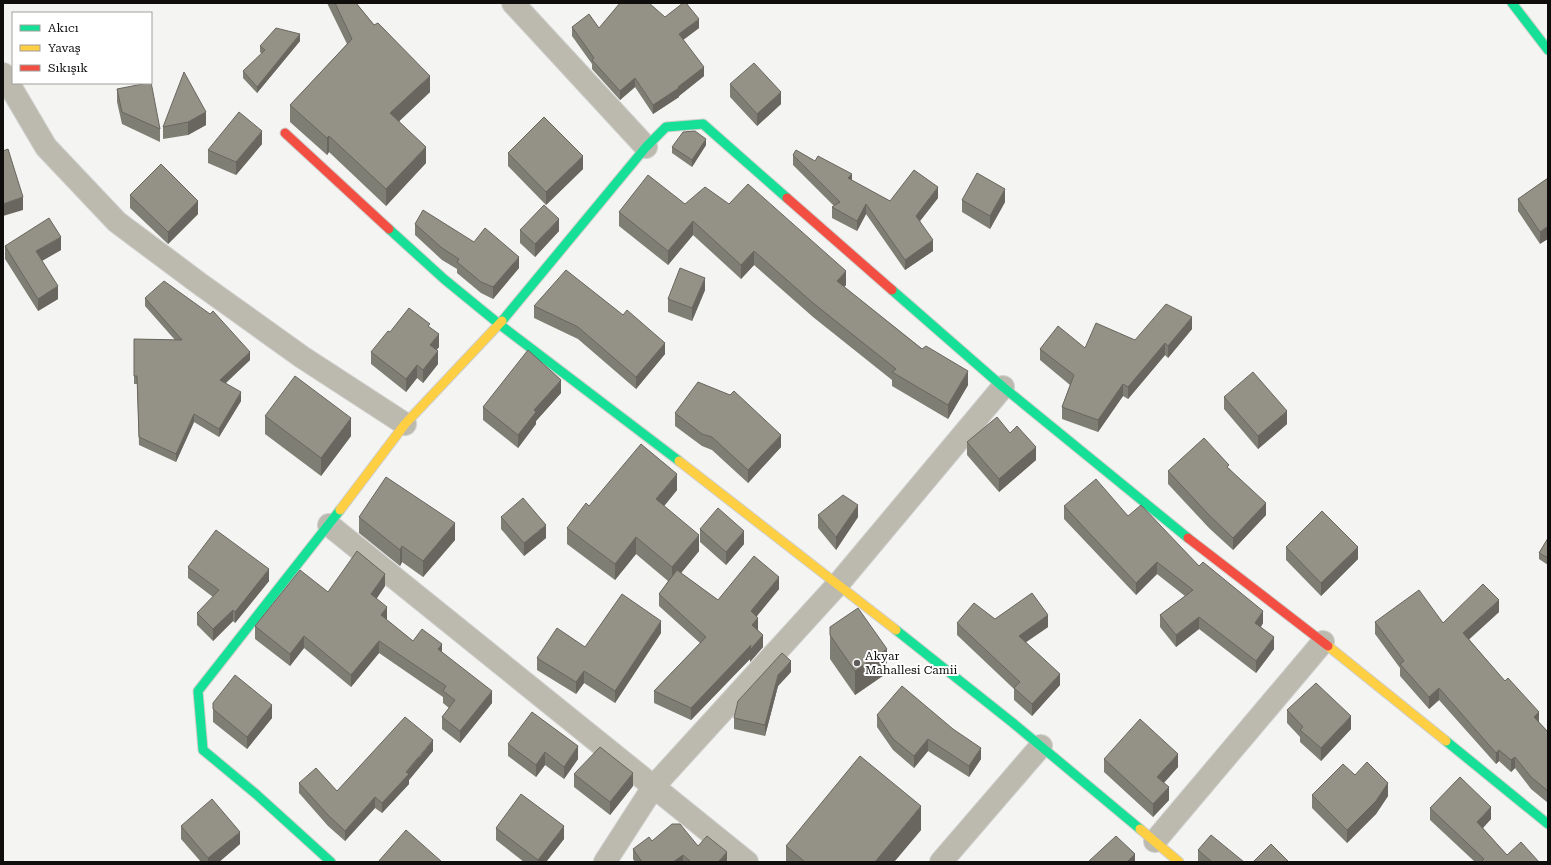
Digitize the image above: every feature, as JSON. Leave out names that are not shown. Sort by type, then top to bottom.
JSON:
[{"type":"street","points":[[513,3],[646,147]]},
{"type":"street","points":[[1512,3],[1548,50]]},
{"type":"street","points":[[3,74],[46,147],[117,222],[193,279],[302,357],[405,424]]},
{"type":"street","points":[[331,862],[256,794],[203,750],[198,691],[329,525],[405,424],[499,324],[646,147],[666,127],[703,124],[1004,387],[1180,531],[1323,642],[1548,824]]},
{"type":"street","points":[[285,133],[444,280],[499,324],[839,583],[1041,746],[1179,862]]},
{"type":"street","points":[[605,862],[654,786],[839,583],[1004,387]]},
{"type":"street","points":[[329,525],[747,862]]},
{"type":"street","points":[[1155,841],[1323,642]]},
{"type":"street","points":[[941,862],[1041,746]]},
{"type":"building","points":[[335,3],[356,3],[374,25],[378,23],[430,76],[390,113],[426,147],[386,189],[329,136],[327,138],[290,105],[352,39]]},
{"type":"building","points":[[620,3],[649,3],[665,17],[683,3],[686,3],[699,19],[679,34],[704,67],[678,87],[679,88],[653,105],[635,78],[620,91],[592,60],[594,58],[572,27],[589,14],[599,28]]},
{"type":"building","points":[[276,28],[300,34],[257,87],[243,71],[265,50],[260,46]]},
{"type":"building","points":[[754,63],[781,92],[757,114],[730,84]]},
{"type":"building","points":[[184,72],[206,112],[188,122],[163,127]]},
{"type":"building","points":[[143,84],[151,84],[160,129],[122,112],[117,89]]},
{"type":"building","points":[[239,112],[262,131],[236,162],[208,150]]},
{"type":"building","points":[[544,117],[583,156],[546,192],[508,153]]},
{"type":"building","points":[[695,131],[706,139],[692,160],[672,147],[683,132]]},
{"type":"building","points":[[8,149],[23,197],[3,204],[3,151]]},
{"type":"building","points":[[796,150],[815,161],[818,156],[852,174],[848,178],[890,201],[914,170],[938,187],[916,216],[933,240],[905,260],[866,204],[857,221],[832,207],[840,202],[793,155]]},
{"type":"building","points":[[161,164],[198,201],[168,232],[130,195]]},
{"type":"building","points":[[977,173],[1005,189],[990,216],[962,200]]},
{"type":"building","points":[[648,175],[685,204],[705,187],[729,204],[748,184],[846,271],[837,281],[922,349],[926,346],[968,371],[948,405],[892,372],[896,369],[813,303],[754,251],[741,265],[693,221],[668,251],[619,212]]},
{"type":"building","points":[[1548,178],[1548,226],[1540,232],[1518,199]]},
{"type":"building","points":[[544,205],[559,219],[535,244],[520,230]]},
{"type":"building","points":[[423,210],[474,242],[485,228],[519,257],[493,287],[481,282],[457,262],[459,259],[442,248],[415,224]]},
{"type":"building","points":[[49,218],[61,237],[36,251],[58,286],[38,299],[5,246]]},
{"type":"building","points":[[680,268],[705,278],[692,308],[668,299]]},
{"type":"building","points":[[566,270],[623,315],[627,310],[665,343],[636,377],[578,327],[534,306]]},
{"type":"building","points":[[164,281],[210,314],[213,311],[250,352],[220,380],[241,392],[219,429],[194,414],[176,454],[139,437],[137,376],[134,376],[134,339],[182,340],[145,298]]},
{"type":"building","points":[[1166,304],[1192,317],[1168,346],[1165,343],[1128,387],[1123,384],[1098,420],[1062,407],[1074,375],[1040,349],[1058,326],[1085,348],[1096,323],[1135,340]]},
{"type":"building","points":[[409,308],[430,324],[428,326],[439,334],[430,345],[438,351],[423,370],[417,365],[406,379],[371,352],[388,331],[390,332]]},
{"type":"building","points":[[528,350],[561,380],[534,410],[536,412],[518,435],[483,407]]},
{"type":"building","points":[[1253,372],[1287,411],[1258,436],[1224,397]]},
{"type":"building","points":[[295,376],[351,418],[321,458],[265,416]]},
{"type":"building","points":[[698,382],[730,395],[734,391],[781,435],[748,470],[712,437],[702,434],[675,413]]},
{"type":"building","points":[[997,417],[1010,433],[1017,426],[1036,447],[999,479],[967,442]]},
{"type":"building","points":[[1204,438],[1229,465],[1227,467],[1266,503],[1233,538],[1209,515],[1168,471]]},
{"type":"building","points":[[641,444],[677,474],[656,499],[699,535],[672,567],[636,537],[615,564],[567,528],[586,503],[589,506]]},
{"type":"building","points":[[386,477],[455,523],[423,561],[402,546],[400,550],[359,517]]},
{"type":"building","points":[[1096,479],[1128,516],[1141,505],[1199,566],[1203,562],[1263,611],[1255,623],[1274,637],[1256,661],[1199,617],[1176,635],[1160,615],[1193,590],[1157,562],[1136,583],[1064,506]]},
{"type":"building","points":[[843,495],[858,505],[836,537],[818,515]]},
{"type":"building","points":[[523,498],[546,525],[524,543],[501,517]]},
{"type":"building","points":[[718,508],[744,531],[726,552],[700,529]]},
{"type":"building","points":[[1322,511],[1358,547],[1321,583],[1286,547]]},
{"type":"building","points":[[216,530],[269,569],[235,612],[233,610],[213,629],[197,613],[219,590],[188,567]]},
{"type":"building","points":[[1548,538],[1548,558],[1539,553]]},
{"type":"building","points":[[357,551],[385,574],[371,594],[387,607],[381,615],[413,641],[422,629],[442,644],[438,649],[492,691],[460,731],[442,717],[455,700],[443,691],[446,686],[379,641],[351,675],[304,636],[290,654],[255,626],[300,570],[328,592]]},
{"type":"building","points":[[754,556],[779,577],[751,611],[758,618],[752,625],[763,635],[750,650],[751,645],[691,708],[654,691],[706,637],[659,594],[677,570],[718,600]]},
{"type":"building","points":[[1483,584],[1499,600],[1463,633],[1505,681],[1508,678],[1539,712],[1534,717],[1548,732],[1548,791],[1531,777],[1515,757],[1511,760],[1499,750],[1496,753],[1439,688],[1429,697],[1400,664],[1404,661],[1375,622],[1419,590],[1443,623]]},
{"type":"building","points":[[1032,593],[1048,615],[1019,636],[1060,674],[1032,704],[1014,688],[1020,682],[957,623],[974,603],[995,619]]},
{"type":"building","points":[[622,594],[661,621],[615,691],[584,671],[576,682],[537,658],[557,628],[585,647]]},
{"type":"building","points":[[858,608],[887,649],[855,671],[830,635],[830,627]]},
{"type":"building","points":[[782,653],[791,661],[778,675],[765,725],[734,718],[738,701]]},
{"type":"building","points":[[235,675],[272,705],[247,737],[213,709],[213,703]]},
{"type":"building","points":[[1316,683],[1351,716],[1321,748],[1300,730],[1303,727],[1287,710]]},
{"type":"building","points":[[902,686],[953,729],[981,748],[969,766],[928,739],[914,756],[893,739],[877,715]]},
{"type":"building","points":[[532,712],[578,746],[564,767],[545,752],[536,765],[508,744]]},
{"type":"building","points":[[405,717],[433,740],[406,772],[409,774],[382,803],[375,797],[345,831],[328,815],[299,783],[316,768],[337,791]]},
{"type":"building","points":[[1140,719],[1178,754],[1157,777],[1169,787],[1153,804],[1104,759]]},
{"type":"building","points":[[600,747],[633,773],[610,802],[574,774]]},
{"type":"building","points":[[860,756],[921,806],[875,862],[805,862],[786,846]]},
{"type":"building","points":[[1367,762],[1388,783],[1376,801],[1347,830],[1312,795],[1343,764],[1355,775]]},
{"type":"building","points":[[1460,777],[1491,807],[1477,822],[1507,855],[1521,842],[1539,862],[1481,862],[1484,859],[1430,808]]},
{"type":"building","points":[[521,794],[564,826],[538,860],[496,828]]},
{"type":"building","points":[[212,799],[240,832],[208,858],[181,826]]},
{"type":"building","points":[[672,824],[680,824],[698,846],[707,836],[727,852],[719,861],[720,862],[691,862],[683,855],[673,862],[642,862],[633,849],[649,837],[652,841]]},
{"type":"building","points":[[406,830],[442,862],[378,862]]},
{"type":"building","points":[[1211,835],[1244,862],[1212,862],[1198,850]]},
{"type":"building","points":[[1116,836],[1135,854],[1127,862],[1088,862]]},
{"type":"building","points":[[1271,844],[1289,862],[1253,862]]},
{"type":"traffic: fast","points":[[1512,3],[1548,50]]},
{"type":"traffic: fast","points":[[502,321],[646,147],[666,127],[703,124],[787,198]]},
{"type":"traffic: fast","points":[[389,229],[444,279],[499,324],[679,461]]},
{"type":"traffic: fast","points":[[892,290],[1003,387],[1188,538]]},
{"type":"traffic: fast","points":[[331,862],[256,794],[203,750],[198,691],[340,510]]},
{"type":"traffic: fast","points":[[896,630],[1013,723],[1140,829]]},
{"type":"traffic: fast","points":[[1446,741],[1548,824]]},
{"type":"traffic: slow","points":[[340,510],[405,424],[502,321]]},
{"type":"traffic: slow","points":[[679,461],[896,630]]},
{"type":"traffic: slow","points":[[1328,646],[1446,741]]},
{"type":"traffic: slow","points":[[1140,829],[1179,862]]},
{"type":"traffic: jam","points":[[285,133],[389,229]]},
{"type":"traffic: jam","points":[[787,198],[892,290]]},
{"type":"traffic: jam","points":[[1188,538],[1328,646]]},
{"type":"place","name":"Akyar Mahallesi Camii","points":[[857,663]]}]
